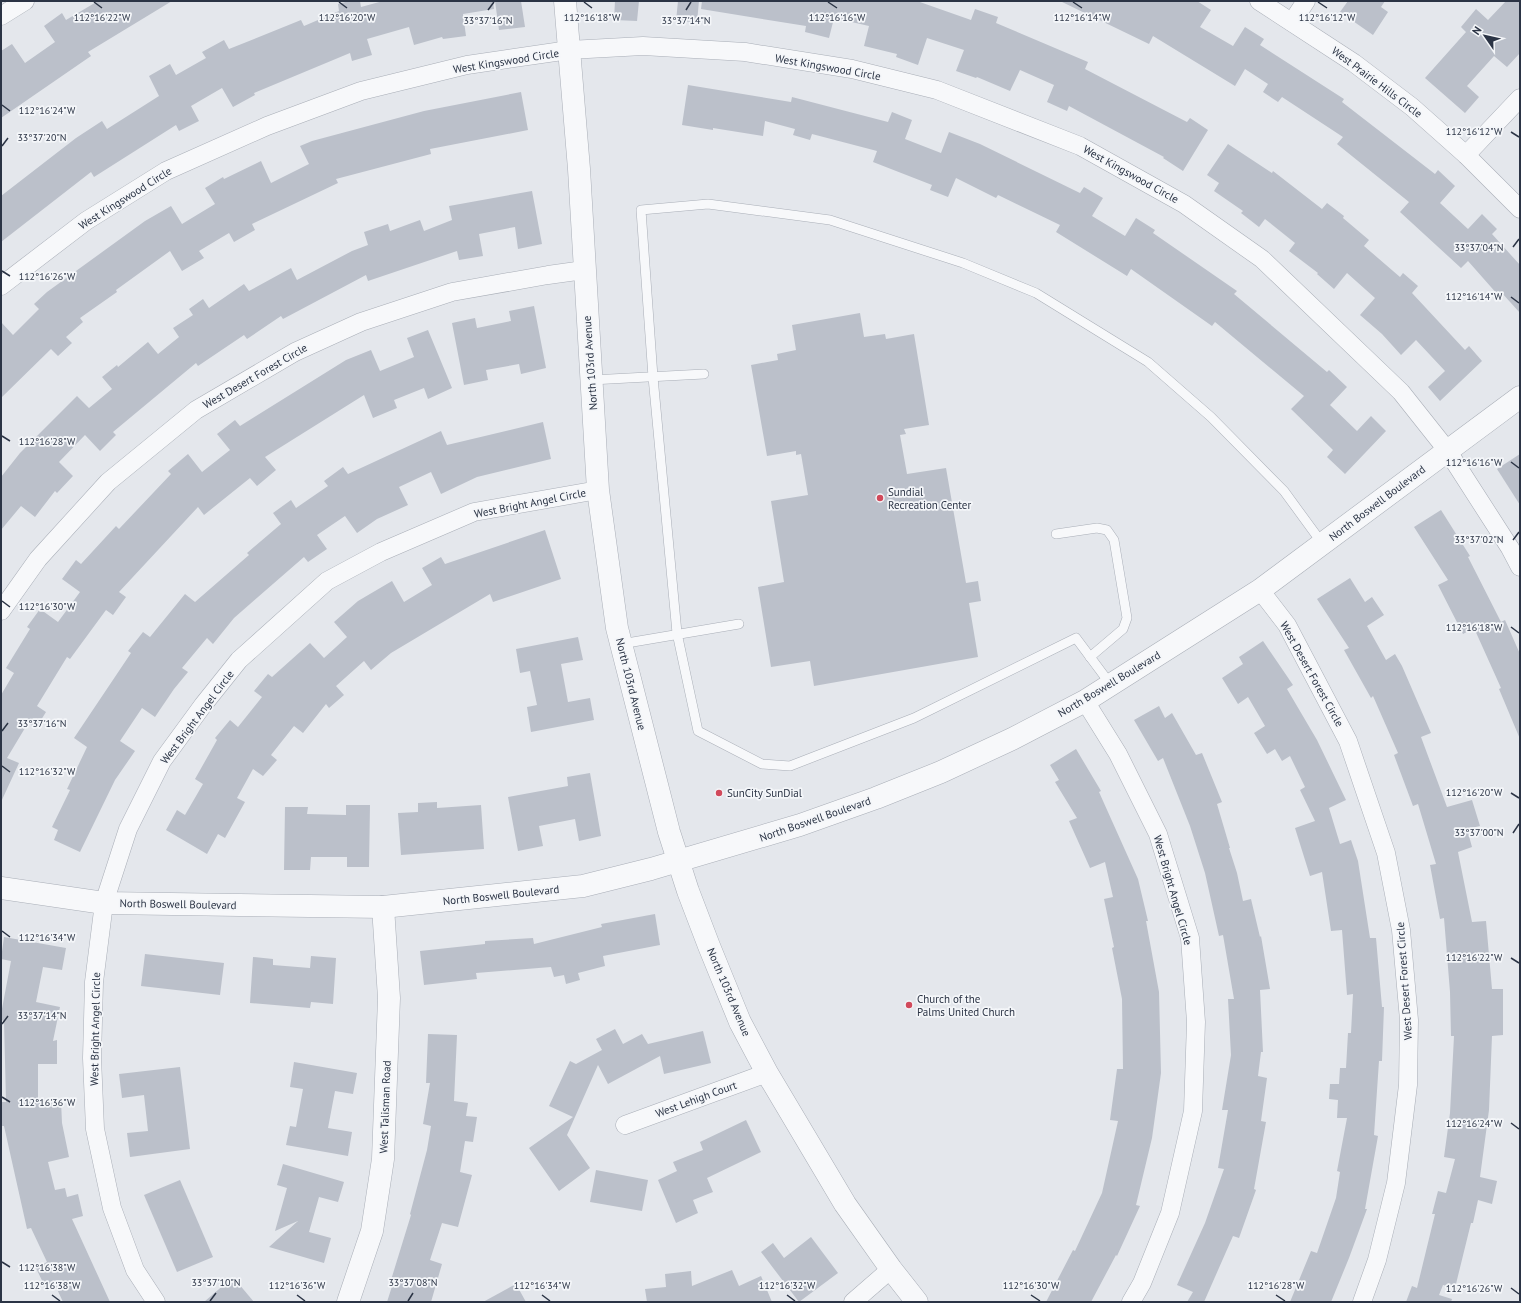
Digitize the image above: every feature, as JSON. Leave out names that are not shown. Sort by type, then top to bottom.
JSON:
[{"type":"street","points":[[1,16],[25,1]]},
{"type":"street","name":"North 103rd Avenue","points":[[565,1],[579,169],[598,490],[617,628],[669,832],[688,891],[740,1022],[767,1074],[845,1204],[891,1269],[917,1302]]},
{"type":"street","name":"West Prairie Hills Circle","points":[[1259,1],[1354,63],[1412,107],[1466,156],[1520,209]]},
{"type":"street","points":[[1292,22],[1306,1]]},
{"type":"street","name":"West Kingswood Circle","points":[[1,286],[86,221],[166,171],[267,126],[361,92],[384,86],[467,65],[569,50],[651,46],[745,52],[852,69],[937,90],[1080,146],[1184,204],[1262,260],[1400,392],[1447,450],[1510,548],[1520,567]]},
{"type":"street","points":[[1466,156],[1520,98]]},
{"type":"street","name":"West Desert Forest Circle","points":[[1,611],[38,559],[108,482],[196,410],[282,359],[360,322],[452,292],[548,274],[584,270]]},
{"type":"street","name":"North Boswell Boulevard","points":[[1,888],[104,903],[383,907],[583,886],[770,835],[876,798],[970,759],[1086,701],[1260,590],[1520,397]]},
{"type":"street","name":"West Bright Angel Circle","points":[[156,1302],[135,1270],[112,1208],[95,1129],[92,1058],[94,982],[104,903],[128,829],[162,761],[203,705],[239,660],[327,581],[381,552],[474,512],[598,490]]},
{"type":"street","name":"West Desert Forest Circle","points":[[1260,590],[1287,625],[1348,741],[1386,852],[1401,930],[1409,1020],[1408,1085],[1396,1183],[1377,1260],[1362,1302]]},
{"type":"street","name":"West Bright Angel Circle","points":[[1086,701],[1118,754],[1158,834],[1190,938],[1196,1022],[1193,1111],[1170,1213],[1142,1283],[1131,1302]]},
{"type":"street","name":"West Talisman Road","points":[[348,1302],[372,1231],[383,1159],[390,998],[383,907]]},
{"type":"street","name":"West Lehigh Court","points":[[625,1125],[767,1074]]},
{"type":"street","points":[[853,1302],[891,1269]]},
{"type":"lane","points":[[1111,685],[1076,638],[914,718],[790,766],[762,764],[698,731],[677,633],[653,377],[641,210],[708,204],[830,220],[963,263],[1036,293],[1148,362],[1211,417],[1284,491],[1322,543]]},
{"type":"lane","points":[[591,380],[704,374]]},
{"type":"lane","points":[[1056,534],[1098,528],[1108,530],[1114,540],[1127,618],[1124,629],[1090,657]]},
{"type":"lane","points":[[621,644],[677,633],[739,624]]},
{"type":"building","points":[[98,1],[172,1],[88,52],[91,56],[1,118],[1,51],[12,44],[25,63],[55,42],[44,26],[62,13],[66,20]]},
{"type":"building","points":[[349,1],[360,1],[361,7],[383,1],[493,1],[494,9],[463,14],[466,36],[443,39],[442,37],[414,45],[409,27],[367,39],[372,55],[352,61],[350,53],[254,93],[255,95],[233,107],[222,88],[191,106],[199,121],[179,131],[176,125],[94,177],[91,172],[1,242],[1,196],[76,138],[102,121],[107,129],[159,96],[149,76],[170,64],[176,75],[206,58],[202,52],[224,40],[229,49],[301,20],[304,26],[339,11],[338,4]]},
{"type":"building","points":[[495,1],[521,1],[525,27],[499,30]]},
{"type":"building","points":[[615,1],[639,1],[637,21],[614,20]]},
{"type":"building","points":[[678,1],[699,1],[697,22],[676,21]]},
{"type":"building","points":[[702,1],[917,1],[971,20],[975,9],[998,17],[996,23],[1088,62],[1085,69],[1187,122],[1190,118],[1208,130],[1183,171],[1163,158],[1164,157],[1069,106],[1067,111],[1047,102],[1054,85],[1020,70],[1010,91],[977,77],[976,78],[956,71],[964,50],[927,38],[918,65],[896,57],[897,54],[864,46],[869,26],[834,18],[829,38],[805,32],[806,26],[701,9]]},
{"type":"building","points":[[1060,1],[1197,1],[1211,10],[1200,27],[1233,46],[1245,27],[1264,39],[1260,45],[1344,99],[1342,102],[1435,174],[1438,170],[1455,186],[1440,203],[1468,229],[1482,214],[1497,229],[1492,234],[1520,265],[1520,313],[1501,292],[1498,295],[1468,261],[1461,268],[1400,212],[1409,202],[1337,144],[1343,137],[1282,97],[1278,102],[1263,92],[1268,84],[1245,69],[1235,86],[1153,36],[1149,44]]},
{"type":"building","points":[[1348,1],[1385,1],[1381,7],[1388,12],[1373,35],[1340,12]]},
{"type":"building","points":[[1506,1],[1520,1],[1520,53],[1507,67],[1494,56],[1467,86],[1479,97],[1465,113],[1425,78],[1466,32],[1461,27],[1476,9],[1488,20]]},
{"type":"building","points":[[688,85],[791,102],[792,97],[888,122],[892,112],[912,120],[905,139],[941,153],[949,132],[980,144],[1080,193],[1084,187],[1103,198],[1092,216],[1125,236],[1136,218],[1155,230],[1153,233],[1237,291],[1234,294],[1327,372],[1329,370],[1347,387],[1330,405],[1357,431],[1371,416],[1386,431],[1345,474],[1327,457],[1333,450],[1291,409],[1304,396],[1215,322],[1212,326],[1131,269],[1127,276],[1056,232],[1060,225],[998,195],[996,198],[956,178],[948,197],[930,190],[932,185],[873,162],[877,151],[812,134],[810,140],[793,135],[795,129],[765,121],[763,136],[682,125]]},
{"type":"building","points":[[521,92],[528,130],[430,149],[431,154],[336,179],[338,183],[252,224],[255,230],[234,242],[229,233],[199,251],[204,258],[182,271],[170,251],[116,290],[117,292],[80,318],[83,322],[66,337],[72,343],[58,356],[51,349],[1,398],[1,322],[13,335],[39,309],[34,304],[47,292],[145,221],[171,206],[182,224],[215,204],[205,188],[223,177],[224,179],[261,161],[271,183],[309,164],[300,146],[312,141],[424,111]]},
{"type":"building","points":[[1228,144],[1272,173],[1273,171],[1322,209],[1327,203],[1344,216],[1343,218],[1369,240],[1364,246],[1400,277],[1403,273],[1418,286],[1412,293],[1465,350],[1469,346],[1482,361],[1440,401],[1428,387],[1445,371],[1416,340],[1401,355],[1382,334],[1360,315],[1375,298],[1347,273],[1334,289],[1317,274],[1318,273],[1289,251],[1295,243],[1265,219],[1259,227],[1241,213],[1243,211],[1214,191],[1219,183],[1207,175]]},
{"type":"building","points":[[532,191],[542,244],[518,249],[515,227],[479,234],[483,256],[459,260],[457,251],[368,281],[366,275],[283,319],[281,316],[247,339],[244,335],[198,366],[196,363],[113,432],[116,435],[100,451],[85,435],[59,462],[73,476],[57,493],[55,491],[35,517],[21,506],[1,530],[1,477],[20,453],[77,396],[89,408],[112,389],[102,377],[117,365],[118,367],[148,342],[158,354],[179,337],[173,328],[193,315],[189,309],[203,299],[209,308],[244,284],[249,291],[291,268],[297,280],[352,251],[368,245],[364,232],[388,224],[390,231],[420,220],[424,231],[452,220],[449,206]]},
{"type":"building","points":[[534,306],[546,368],[521,374],[519,364],[486,370],[488,380],[464,385],[452,323],[475,318],[477,328],[511,321],[509,311]]},
{"type":"building","name":"Sundial Recreation Center","points":[[860,313],[864,337],[885,334],[886,339],[914,334],[929,425],[904,429],[906,434],[900,435],[907,474],[946,468],[966,583],[978,581],[981,601],[969,603],[978,657],[814,686],[810,661],[771,667],[758,587],[784,582],[771,501],[808,495],[801,454],[796,455],[796,451],[767,456],[751,365],[778,360],[777,354],[796,350],[792,325]]},
{"type":"building","points":[[428,330],[452,388],[428,399],[424,388],[394,400],[397,408],[373,418],[364,395],[265,457],[276,470],[257,486],[250,478],[204,515],[198,507],[119,592],[126,597],[113,615],[106,610],[70,659],[67,657],[37,706],[46,712],[36,728],[28,723],[7,758],[19,763],[1,802],[1,695],[14,673],[6,668],[30,629],[27,627],[40,609],[58,622],[80,592],[62,579],[76,560],[81,564],[116,526],[119,529],[171,474],[168,471],[188,454],[202,472],[230,450],[217,434],[235,420],[240,426],[346,360],[371,350],[380,371],[414,357],[407,338]]},
{"type":"building","points":[[543,422],[551,459],[477,477],[441,494],[431,472],[399,487],[408,505],[377,519],[357,533],[345,516],[317,535],[327,549],[308,562],[304,557],[234,618],[213,644],[207,638],[182,668],[188,672],[174,689],[155,717],[142,708],[120,741],[135,751],[115,780],[80,852],[54,840],[58,830],[52,827],[70,790],[67,789],[87,747],[74,738],[131,653],[128,651],[143,632],[150,637],[185,594],[195,602],[249,555],[247,553],[281,524],[273,513],[291,500],[296,508],[328,486],[324,481],[343,467],[348,474],[441,431],[447,445]]},
{"type":"building","points":[[1520,454],[1520,505],[1497,469]]},
{"type":"building","points":[[1441,510],[1470,556],[1468,557],[1501,622],[1505,620],[1520,654],[1520,739],[1499,689],[1501,688],[1474,628],[1463,634],[1438,585],[1448,580],[1414,527]]},
{"type":"building","points":[[545,530],[561,579],[493,602],[490,594],[391,653],[371,670],[364,661],[336,686],[344,695],[329,708],[326,704],[303,733],[294,726],[271,755],[277,760],[263,776],[253,769],[237,798],[245,802],[225,838],[218,834],[207,854],[166,830],[177,810],[185,815],[203,784],[195,779],[217,740],[215,738],[230,720],[238,727],[262,697],[254,691],[268,674],[272,677],[310,643],[324,658],[347,637],[334,622],[358,601],[392,581],[404,602],[432,585],[422,568],[441,557],[445,564]]},
{"type":"building","points":[[1350,578],[1365,602],[1372,597],[1384,615],[1367,626],[1386,660],[1395,654],[1402,666],[1431,733],[1421,737],[1447,807],[1472,800],[1480,826],[1467,829],[1472,847],[1458,852],[1472,922],[1486,921],[1492,989],[1503,989],[1503,1035],[1492,1036],[1489,1110],[1480,1177],[1497,1181],[1492,1204],[1478,1200],[1455,1288],[1443,1285],[1439,1295],[1452,1299],[1451,1302],[1406,1302],[1412,1286],[1417,1288],[1435,1214],[1432,1214],[1438,1191],[1446,1193],[1455,1159],[1444,1157],[1450,1113],[1454,1036],[1451,1036],[1450,992],[1444,918],[1440,919],[1430,865],[1436,864],[1418,804],[1413,806],[1394,755],[1398,753],[1373,696],[1371,698],[1344,650],[1349,648],[1317,599]]},
{"type":"building","points":[[578,637],[583,660],[561,664],[568,702],[590,698],[594,720],[531,732],[527,707],[537,705],[530,671],[520,673],[516,649]]},
{"type":"building","points":[[1263,641],[1293,685],[1287,689],[1317,740],[1346,800],[1329,808],[1340,844],[1351,840],[1358,861],[1370,938],[1376,938],[1382,1007],[1384,1007],[1382,1061],[1379,1061],[1374,1135],[1378,1136],[1365,1209],[1367,1209],[1331,1302],[1290,1302],[1311,1251],[1317,1253],[1336,1198],[1340,1172],[1337,1171],[1347,1118],[1337,1118],[1338,1100],[1329,1099],[1330,1084],[1339,1084],[1340,1068],[1346,1068],[1348,1033],[1351,1033],[1353,994],[1347,995],[1342,930],[1331,931],[1322,872],[1310,876],[1295,828],[1315,821],[1300,790],[1305,787],[1290,756],[1282,761],[1275,749],[1267,754],[1254,733],[1265,726],[1248,697],[1238,704],[1222,678],[1243,664],[1239,657]]},
{"type":"building","points":[[1159,706],[1165,718],[1172,713],[1196,755],[1202,753],[1222,802],[1217,804],[1237,873],[1243,901],[1251,899],[1260,937],[1261,936],[1270,989],[1260,990],[1263,1052],[1261,1052],[1258,1076],[1267,1078],[1261,1121],[1266,1122],[1254,1189],[1256,1190],[1239,1238],[1233,1236],[1204,1302],[1187,1302],[1193,1292],[1177,1285],[1205,1223],[1224,1169],[1218,1168],[1228,1110],[1222,1110],[1231,1055],[1228,999],[1234,999],[1223,935],[1219,936],[1205,873],[1190,826],[1163,758],[1158,761],[1134,720]]},
{"type":"building","points":[[1076,749],[1101,791],[1099,792],[1138,879],[1148,921],[1146,921],[1159,992],[1161,1073],[1152,1138],[1136,1205],[1140,1206],[1117,1256],[1116,1255],[1091,1302],[1046,1302],[1073,1250],[1075,1251],[1102,1193],[1118,1121],[1110,1120],[1117,1069],[1123,1069],[1122,999],[1112,948],[1114,947],[1104,899],[1113,897],[1105,862],[1090,868],[1069,821],[1077,818],[1055,782],[1059,780],[1050,765]]},
{"type":"building","points":[[590,773],[601,836],[579,841],[575,819],[539,826],[543,846],[518,851],[508,797],[568,786],[567,777]]},
{"type":"building","points":[[437,802],[437,808],[481,805],[484,849],[401,855],[398,813],[418,812],[418,803]]},
{"type":"building","points":[[346,805],[370,805],[369,867],[347,867],[347,857],[311,857],[310,870],[284,870],[285,807],[308,807],[307,814],[346,815]]},
{"type":"building","points":[[655,914],[660,945],[603,956],[605,966],[578,973],[580,980],[566,984],[564,975],[554,977],[551,967],[476,973],[477,979],[424,985],[420,951],[485,944],[485,941],[533,938],[534,944],[602,927],[601,924]]},
{"type":"building","points":[[4,937],[66,948],[62,970],[43,967],[36,1002],[60,1007],[53,1041],[57,1040],[57,1064],[38,1064],[38,1101],[61,1101],[62,1123],[69,1157],[48,1162],[55,1190],[65,1188],[67,1197],[78,1194],[83,1216],[72,1219],[110,1302],[63,1302],[56,1287],[47,1291],[36,1268],[47,1262],[31,1228],[27,1229],[4,1126],[1,1126],[1,1102],[6,1102],[4,1021],[1,1020],[1,1014],[11,961],[1,959]]},
{"type":"building","points":[[145,954],[224,963],[220,995],[141,986]]},
{"type":"building","points":[[311,956],[336,958],[333,1004],[311,1002],[310,1008],[250,1003],[253,957],[273,959],[273,965],[310,968]]},
{"type":"building","points":[[615,1029],[623,1044],[642,1034],[648,1044],[703,1031],[711,1063],[664,1074],[660,1056],[608,1084],[598,1065],[567,1135],[590,1168],[559,1191],[529,1148],[573,1117],[549,1106],[570,1061],[576,1064],[602,1050],[596,1039]]},
{"type":"building","points":[[428,1034],[457,1035],[454,1101],[468,1103],[466,1116],[477,1117],[473,1142],[465,1141],[460,1172],[472,1175],[458,1227],[442,1223],[430,1260],[442,1264],[431,1302],[387,1302],[394,1280],[391,1280],[411,1215],[410,1214],[427,1150],[431,1126],[423,1124],[430,1083],[426,1083]]},
{"type":"building","points":[[294,1062],[357,1073],[353,1094],[335,1091],[328,1128],[352,1132],[348,1156],[286,1145],[290,1126],[296,1127],[303,1089],[290,1087]]},
{"type":"building","points":[[180,1067],[190,1149],[130,1157],[127,1133],[148,1131],[144,1095],[122,1098],[119,1074]]},
{"type":"building","points":[[746,1120],[761,1152],[707,1178],[713,1192],[693,1200],[698,1213],[676,1223],[658,1180],[677,1171],[673,1162],[703,1150],[700,1142]]},
{"type":"building","points":[[283,1164],[344,1182],[338,1202],[319,1197],[309,1232],[331,1238],[324,1263],[269,1247],[298,1221],[275,1231],[287,1188],[277,1185]]},
{"type":"building","points":[[596,1170],[648,1180],[642,1211],[590,1202]]},
{"type":"building","points":[[180,1180],[213,1257],[177,1272],[144,1195]]},
{"type":"building","points":[[811,1237],[838,1273],[799,1302],[761,1252],[773,1243],[784,1258]]},
{"type":"building","points":[[732,1270],[739,1286],[761,1276],[772,1302],[647,1302],[645,1289],[666,1287],[665,1274],[691,1271],[692,1286]]},
{"type":"building","points":[[233,1277],[254,1302],[204,1302]]},
{"type":"building","points":[[516,1284],[526,1302],[483,1302]]},
{"type":"place","name":"Sundial Recreation Center","points":[[880,498]]},
{"type":"place","name":"SunCity SunDial","points":[[719,793]]},
{"type":"place","name":"Church of the Palms United Church","points":[[909,1005]]}]
